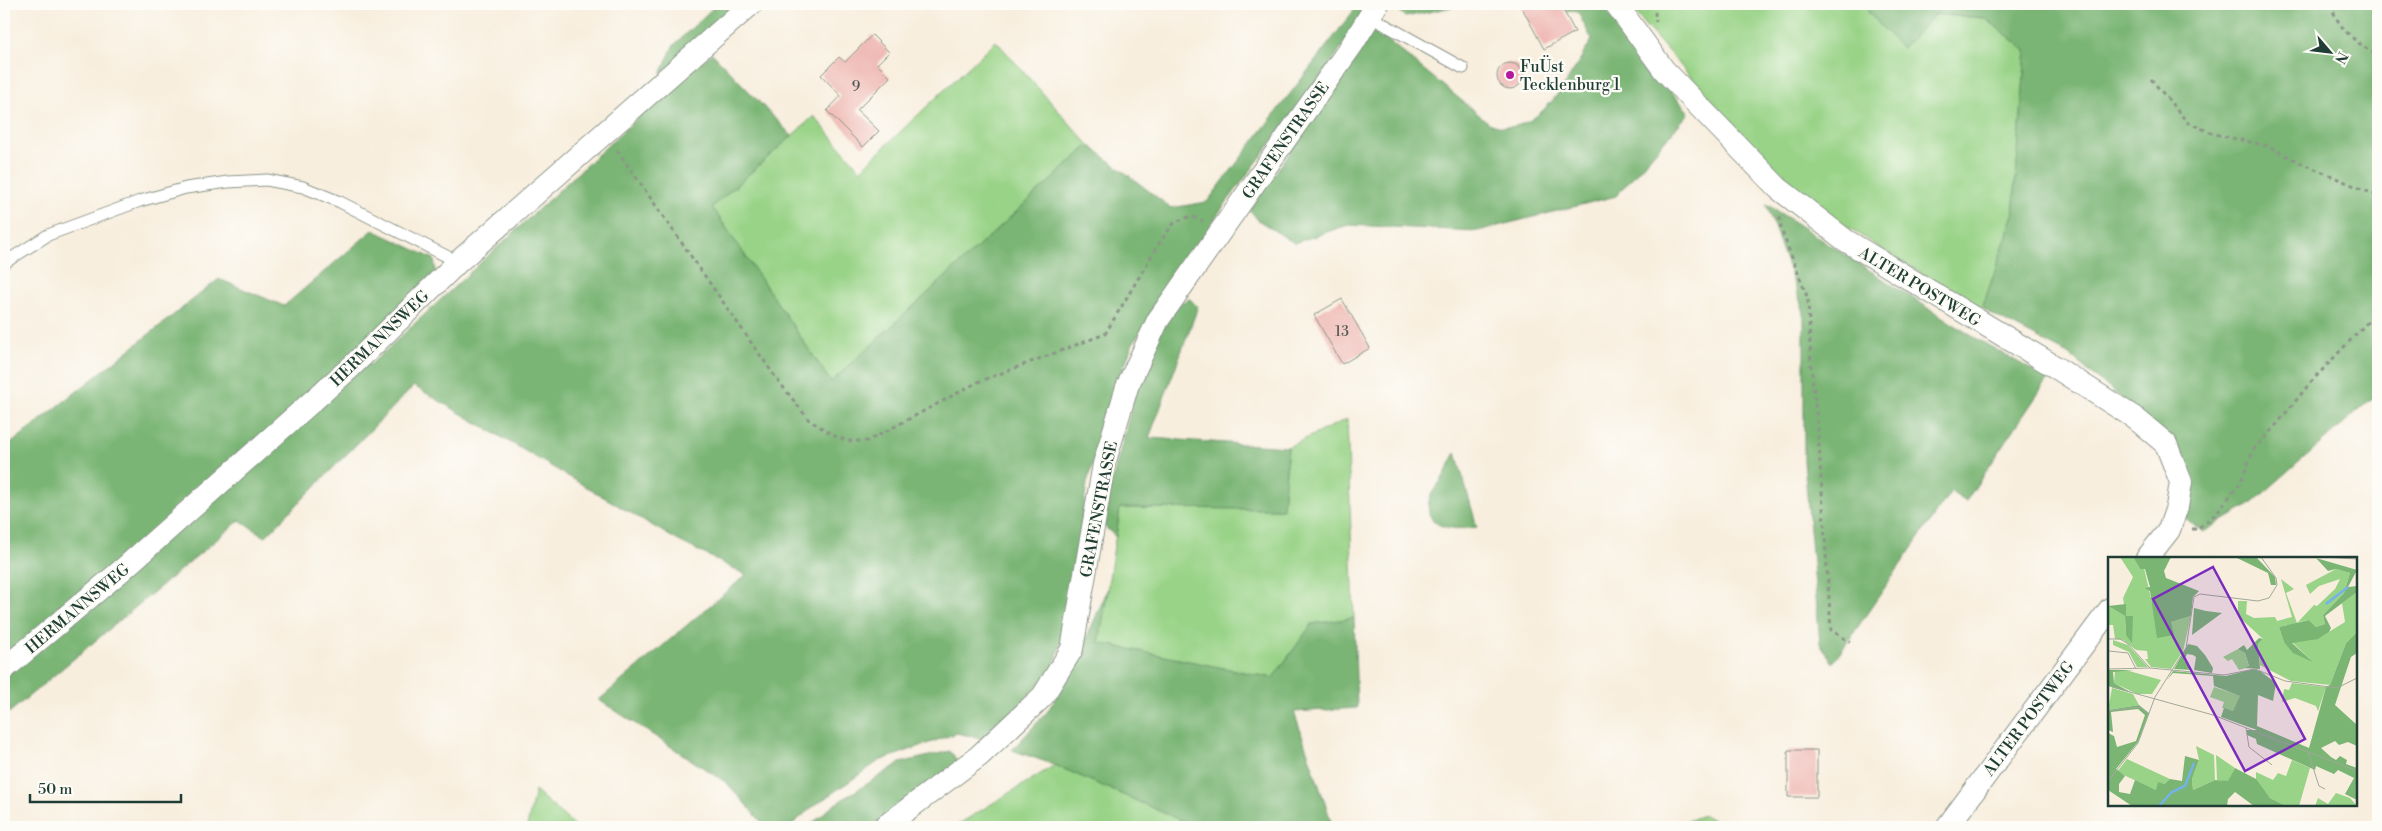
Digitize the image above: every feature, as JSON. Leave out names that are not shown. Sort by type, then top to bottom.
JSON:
[{"type":"street","name":"HERMANNSWEG","points":[[4,669],[122,570],[351,367],[458,262],[601,134],[752,4]]},
{"type":"street","name":"ALTER POSTWEG","points":[[1616,4],[1664,70],[1778,188],[1845,240],[2052,365],[2135,418],[2166,444],[2181,482],[2177,507],[2168,530],[2148,557]]},
{"type":"street","name":"GRAFENSTRASSE","points":[[884,827],[979,756],[1044,696],[1072,648],[1104,464],[1127,387],[1158,320],[1352,45],[1373,10]]},
{"type":"street","name":"ALTER POSTWEG","points":[[1947,827],[2108,612]]},
{"type":"lane","points":[[1373,10],[1463,68]]},
{"type":"lane","points":[[4,263],[48,235],[140,201],[194,187],[228,182],[267,180],[302,187],[340,202],[458,262]]},
{"type":"path","points":[[2331,4],[2333,12],[2347,33],[2378,55]]},
{"type":"path","points":[[2151,79],[2187,122],[2214,134],[2268,146],[2301,163],[2378,196]]},
{"type":"path","points":[[617,149],[776,378],[809,420],[833,435],[848,441],[868,441],[978,382],[1105,334],[1174,222],[1191,216],[1220,233]]},
{"type":"path","points":[[1778,188],[1781,229],[1808,299],[1811,366],[1818,430],[1831,630],[1850,642]]},
{"type":"path","points":[[2168,530],[2197,529],[2217,513],[2240,483],[2254,449],[2316,376],[2378,311]]},
{"type":"green space","points":[[717,4],[743,4],[661,74],[673,46]]},
{"type":"green space","points":[[1359,4],[1371,4],[1321,77],[1220,211],[1132,345],[1108,410],[1087,483],[1066,628],[1053,668],[989,740],[957,733],[879,761],[815,805],[789,827],[766,827],[727,783],[599,700],[746,575],[677,540],[414,386],[265,537],[240,520],[4,717],[4,449],[219,279],[284,306],[373,230],[434,259],[436,274],[351,355],[370,365],[647,109],[712,53],[792,136],[712,207],[831,382],[1089,145],[1171,208],[1207,202]]},
{"type":"green space","points":[[1392,4],[1466,4],[1405,17]]},
{"type":"green space","points":[[1561,4],[1601,4],[1689,113],[1616,196],[1478,231],[1348,225],[1294,243],[1258,220],[1250,210],[1372,33],[1380,34],[1489,123],[1507,127],[1523,124],[1538,115],[1551,102],[1563,87],[1592,40],[1578,12],[1565,10]]},
{"type":"green space","points":[[1630,4],[1874,4],[1867,10],[1985,18],[2026,50],[2013,217],[1982,309],[1855,232],[1807,197],[1785,178],[1713,102],[1644,24]]},
{"type":"green space","points":[[1874,4],[2378,4],[2378,393],[2250,505],[2203,532],[2183,516],[2169,438],[2068,354],[1982,309],[2013,217],[2026,50],[1985,18],[1935,14],[1902,49],[1867,11]]},
{"type":"green space","points":[[996,41],[1089,145],[831,382],[712,207],[814,116],[860,170]]},
{"type":"green space","points":[[1766,204],[1972,336],[2048,379],[1966,501],[1951,491],[1833,663],[1820,643],[1804,461],[1804,312]]},
{"type":"green space","points":[[1190,299],[1198,307],[1149,438],[1288,447],[1283,509],[1120,508],[1116,537],[1104,526],[1112,482],[1135,394],[1160,331],[1180,303]]},
{"type":"green space","points":[[1347,419],[1354,618],[1312,624],[1273,678],[1099,643],[1120,508],[1282,509],[1288,447]]},
{"type":"green space","points":[[1456,453],[1477,527],[1452,528],[1444,526],[1431,518],[1429,511],[1431,494]]},
{"type":"green space","points":[[1108,589],[1099,643],[1273,678],[1312,624],[1354,618],[1357,708],[1294,712],[1333,827],[1196,827],[1055,765],[1012,750],[1047,712],[1070,675]]},
{"type":"green space","points":[[950,751],[957,760],[949,771],[872,827],[808,827],[835,804],[900,763]]},
{"type":"green space","points":[[1055,765],[1196,827],[954,827]]},
{"type":"green space","points":[[535,791],[576,827],[527,827]]},
{"type":"green space","points":[[1704,815],[1725,827],[1672,827]]},
{"type":"building","points":[[1520,4],[1560,4],[1575,32],[1544,49]]},
{"type":"building","points":[[872,35],[889,52],[877,64],[890,77],[857,110],[879,131],[863,147],[827,111],[841,96],[821,75],[839,57],[845,62]]},
{"type":"building","name":"FuÜst Tecklenburg 1","points":[[1510,63],[1519,67],[1523,76],[1519,85],[1510,89],[1501,85],[1497,76],[1501,67]]},
{"type":"building","points":[[1342,299],[1370,348],[1342,364],[1314,315]]},
{"type":"building","points":[[1788,750],[1817,750],[1817,797],[1788,797]]},
{"type":"place","name":"FuÜst Tecklenburg 1","points":[[1510,75]]}]
